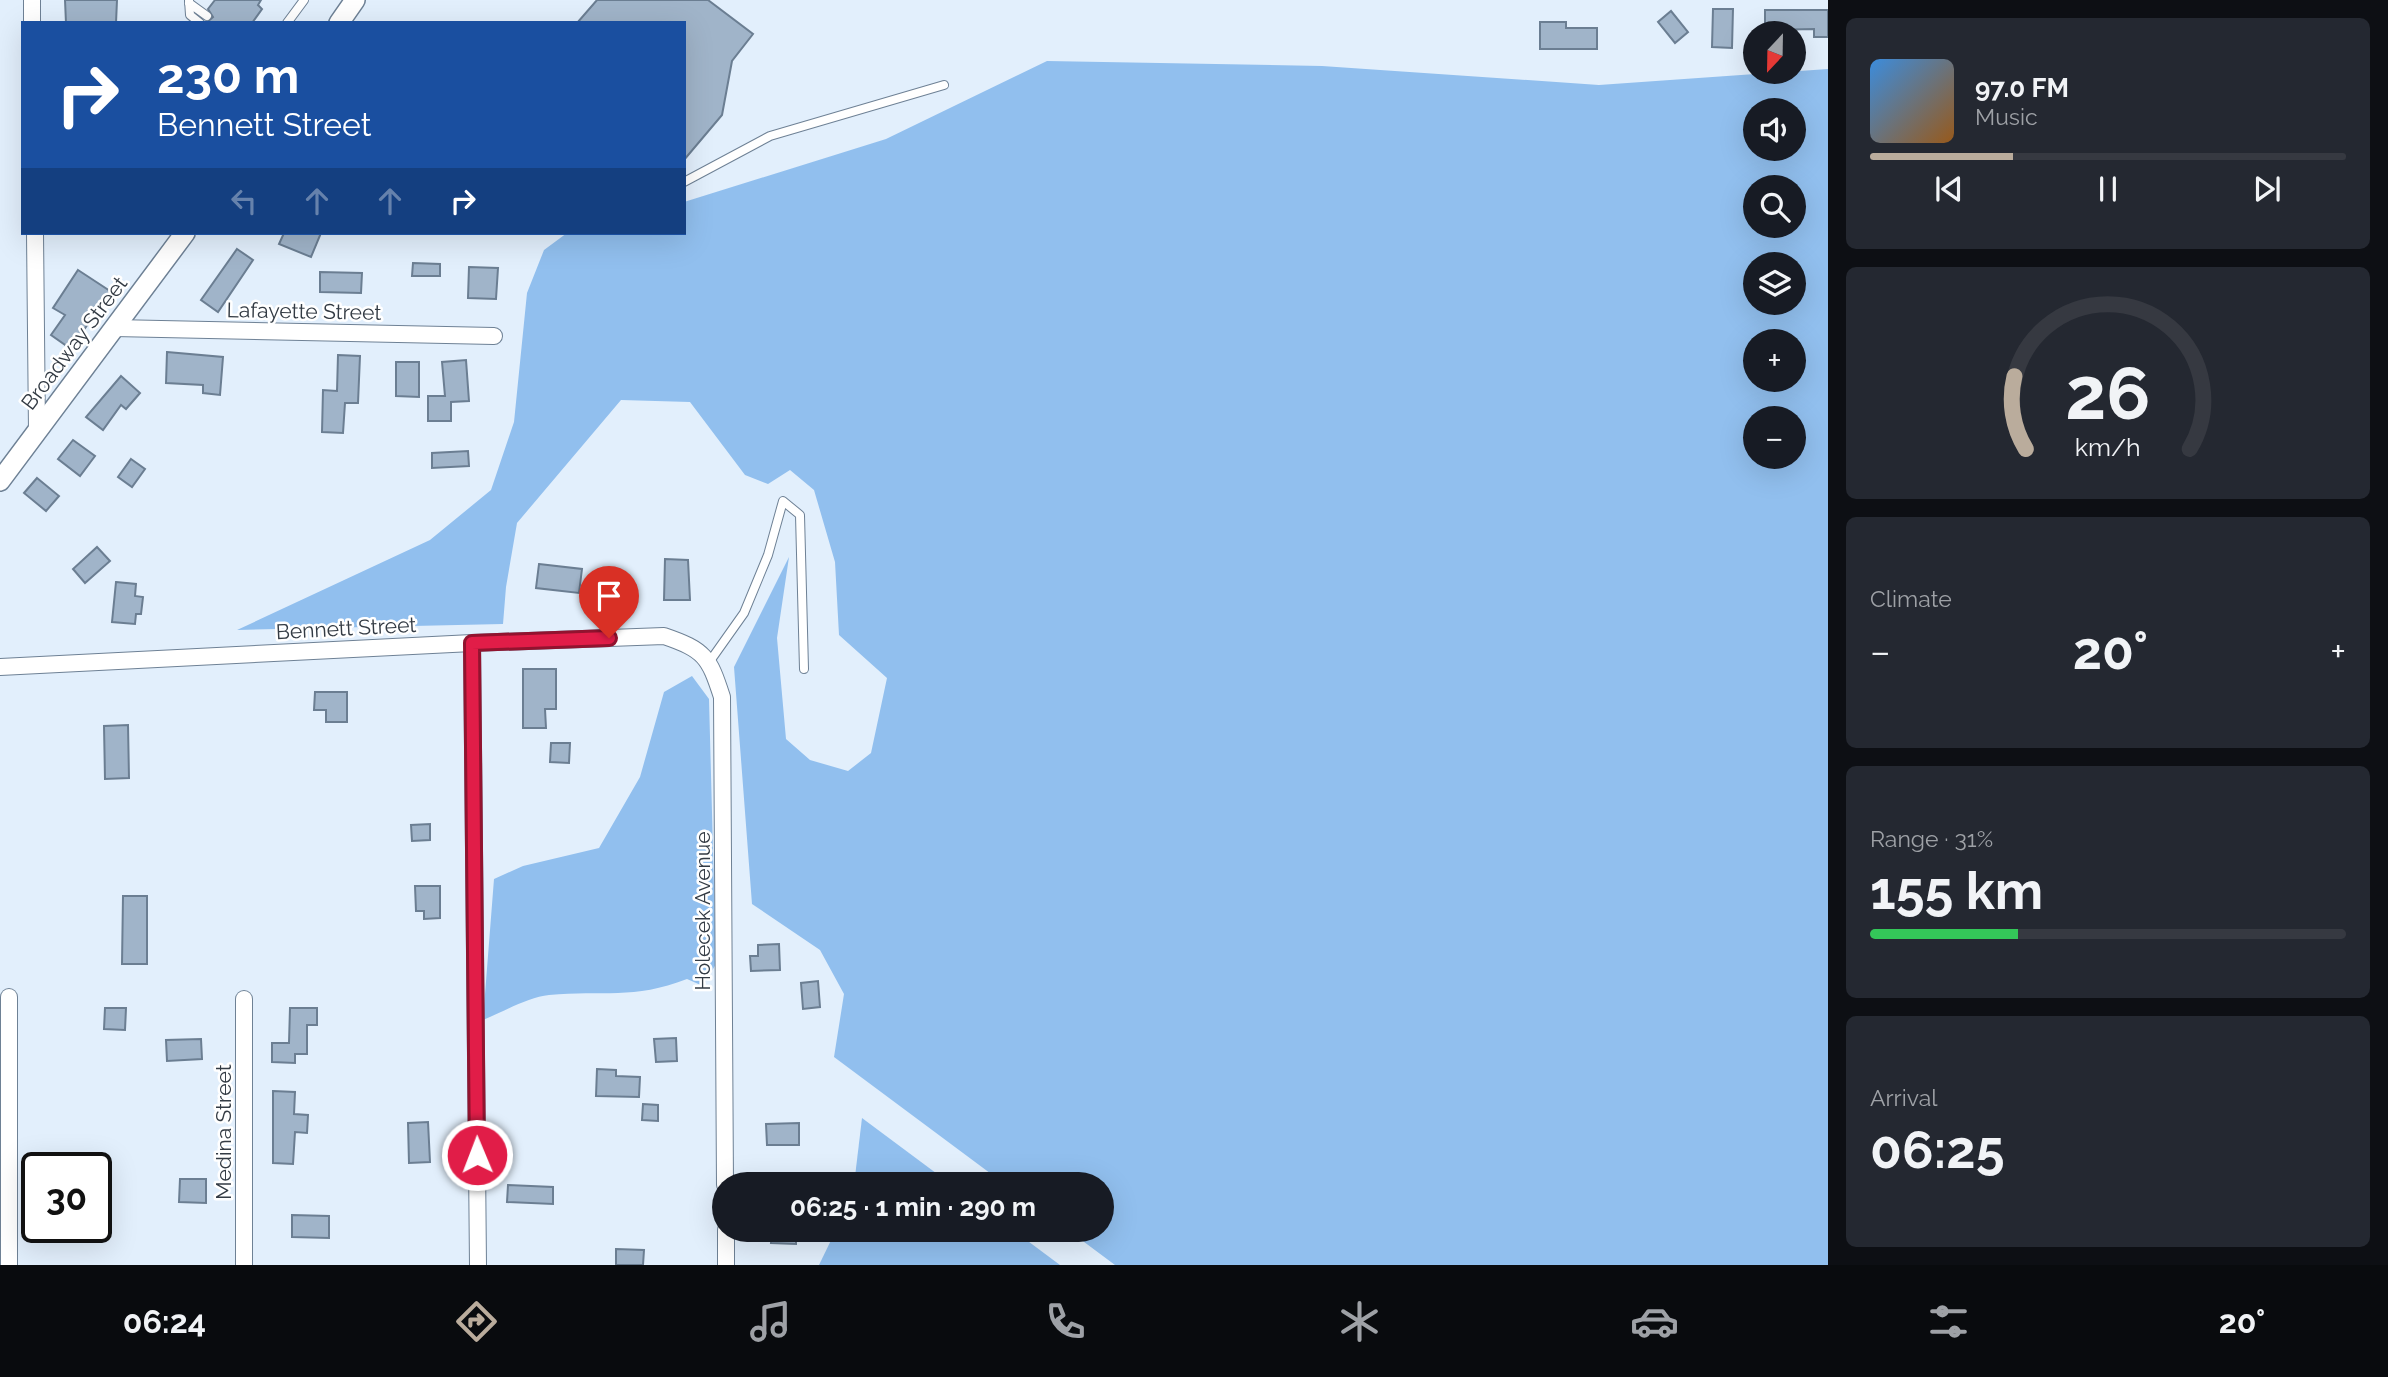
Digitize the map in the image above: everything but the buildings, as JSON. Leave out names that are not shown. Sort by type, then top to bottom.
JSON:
[{"type":"street","points":[[32,0],[32,21]]},
{"type":"street","points":[[340,21],[352,1]]},
{"type":"street","points":[[35,235],[37,430]]},
{"type":"street","name":"Broadway Street","points":[[0,481],[184,235]]},
{"type":"street","name":"Lafayette Street","points":[[114,328],[494,336]]},
{"type":"street","name":"Bennett Street","points":[[0,667],[664,636],[693,646],[710,661]]},
{"type":"street","points":[[472,643],[478,1265]]},
{"type":"street","name":"Holecek Avenue","points":[[710,661],[722,697],[725,1172]]},
{"type":"street","points":[[9,997],[9,1265]]},
{"type":"street","name":"Medina Street","points":[[244,999],[244,1265]]},
{"type":"street","points":[[726,1242],[726,1265]]},
{"type":"lane","points":[[288,21],[304,0]]},
{"type":"lane","points":[[189,1],[207,16]]},
{"type":"lane","points":[[189,1],[190,15],[198,21]]},
{"type":"lane","points":[[686,181],[770,136],[944,85]]},
{"type":"lane","points":[[710,661],[744,613],[768,555],[783,501],[800,515],[804,669]]},
{"type":"shaded area","points":[[1047,61],[1322,66],[1599,85],[1743,75],[1743,84],[1806,84],[1806,71],[1828,69],[1828,1265],[1115,1265],[1084,1242],[1114,1242],[1114,1172],[989,1172],[834,1057],[844,994],[820,950],[752,904],[734,667],[789,557],[777,638],[786,739],[810,760],[848,771],[871,753],[887,678],[839,635],[835,562],[814,490],[790,470],[768,484],[745,475],[690,402],[621,400],[517,523],[506,587],[503,624],[237,630],[430,540],[491,490],[514,422],[527,293],[544,250],[564,235],[686,235],[686,201],[886,139]]},
{"type":"shaded area","points":[[692,676],[709,699],[716,964],[703,986],[687,979],[668,986],[634,992],[541,996],[483,1020],[494,879],[523,866],[599,848],[640,777],[664,692]]},
{"type":"shaded area","points":[[862,1118],[935,1172],[856,1172]]},
{"type":"shaded area","points":[[830,1242],[1029,1242],[1060,1265],[819,1265]]},
{"type":"route","points":[[477,1155],[472,643],[609,638]]}]
